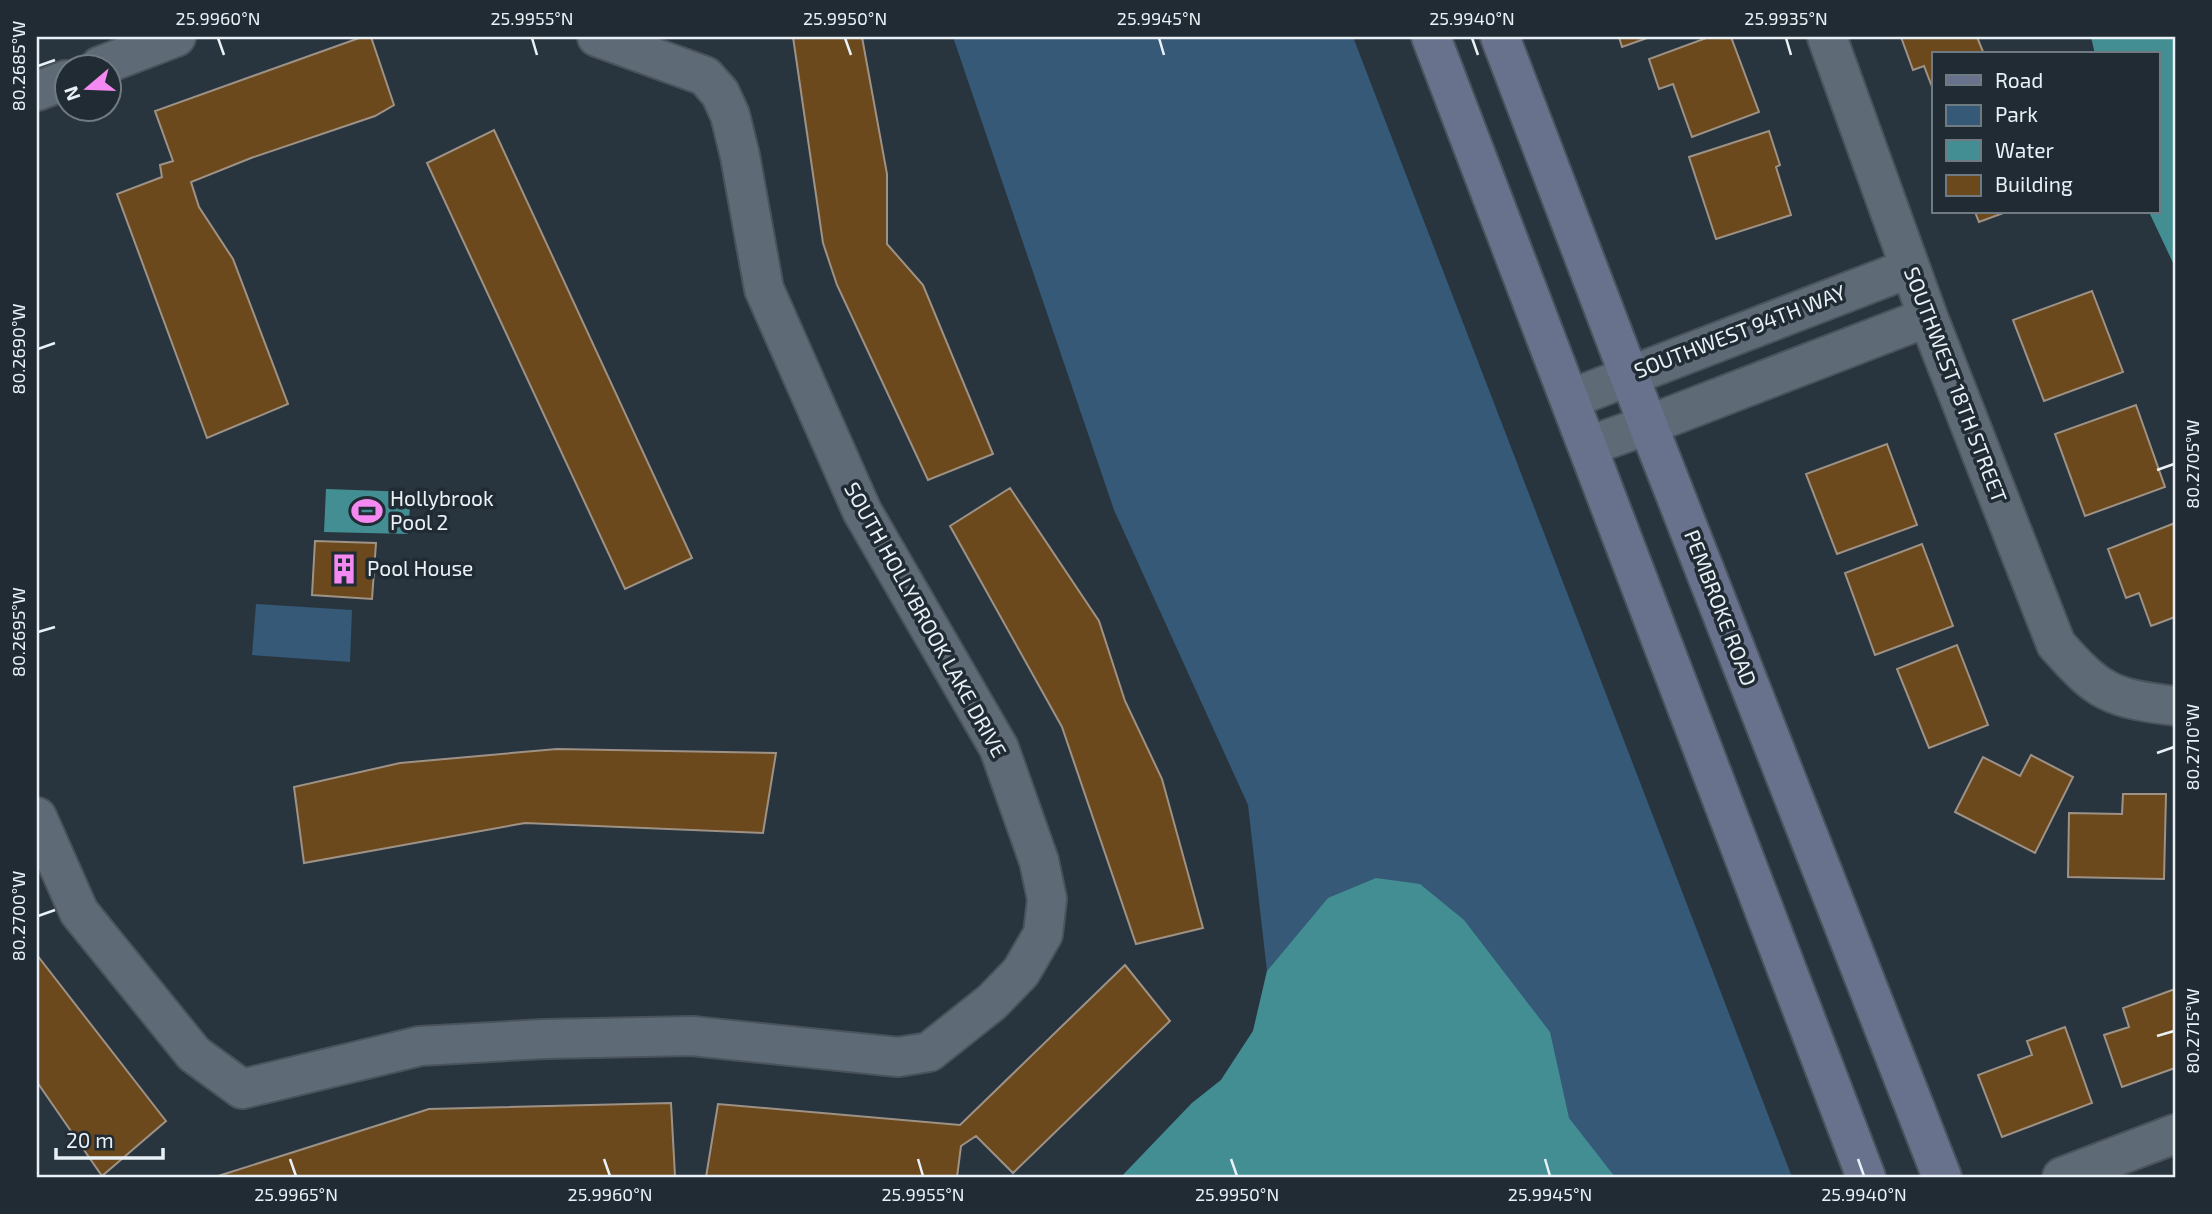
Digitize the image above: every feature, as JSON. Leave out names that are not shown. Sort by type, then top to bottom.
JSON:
[{"type":"main road","points":[[1431,37],[1866,1177]]},
{"type":"main road","name":"PEMBROKE ROAD","points":[[1500,37],[1648,425],[1942,1177]]},
{"type":"street","points":[[122,58],[176,37]]},
{"type":"street","name":"SOUTH HOLLYBROOK LAKE DRIVE","points":[[37,817],[79,912],[194,1054],[242,1089],[420,1045],[692,1036],[898,1057],[929,1052],[992,1002],[1021,972],[1042,934],[1047,899],[1027,824],[999,748],[862,512],[764,289],[730,115],[720,93],[705,76],[597,37]]},
{"type":"street","name":"SOUTHWEST 18TH STREET","points":[[1827,37],[1928,317],[2056,644],[2089,681],[2127,700],[2175,706]]},
{"type":"street","name":"SOUTHWEST 94TH WAY","points":[[1570,399],[1629,374],[1910,268]]},
{"type":"street","points":[[1588,446],[1928,317]]},
{"type":"street","points":[[2062,1177],[2175,1134]]},
{"type":"green space","points":[[953,37],[1353,37],[1792,1177],[1121,1177],[1192,1103],[1221,1080],[1253,1031],[1267,971],[1248,805],[1114,510]]},
{"type":"green space","points":[[256,604],[352,610],[350,662],[252,655]]},
{"type":"water","points":[[2091,37],[2175,37],[2175,267],[2150,214],[2160,214],[2160,52],[2095,52]]},
{"type":"water","name":"Hollybrook Pool 2","points":[[326,489],[411,492],[408,534],[324,532]]},
{"type":"water","points":[[1376,878],[1420,884],[1464,920],[1550,1032],[1569,1118],[1615,1177],[1121,1177],[1192,1103],[1221,1080],[1253,1031],[1267,971],[1328,898]]},
{"type":"building","points":[[362,37],[371,37],[394,105],[375,116],[251,158],[191,182],[199,207],[233,259],[288,404],[207,438],[117,194],[162,177],[160,165],[173,161],[155,111]]},
{"type":"building","points":[[793,37],[862,37],[887,174],[887,244],[923,285],[993,454],[928,480],[837,285],[823,243]]},
{"type":"building","points":[[1619,37],[1650,37],[1622,47]]},
{"type":"building","points":[[1709,37],[1731,37],[1759,112],[1692,137],[1673,84],[1659,89],[1649,59]]},
{"type":"building","points":[[1901,37],[1977,37],[1983,52],[1932,52],[1932,87],[1924,66],[1913,70]]},
{"type":"building","points":[[494,130],[692,558],[625,589],[427,163]]},
{"type":"building","points":[[1769,131],[1780,165],[1776,167],[1791,215],[1716,239],[1689,157]]},
{"type":"building","points":[[1976,214],[2001,214],[1979,222]]},
{"type":"building","points":[[2092,291],[2123,372],[2044,401],[2013,320]]},
{"type":"building","points":[[2136,405],[2165,487],[2085,516],[2055,434]]},
{"type":"building","points":[[1887,444],[1917,525],[1837,554],[1806,474]]},
{"type":"building","points":[[1010,488],[1099,621],[1125,701],[1162,779],[1203,928],[1136,944],[1062,727],[950,526]]},
{"type":"building","points":[[2175,523],[2175,617],[2151,626],[2139,593],[2126,598],[2108,549]]},
{"type":"building","name":"Pool House","points":[[315,541],[376,543],[372,599],[312,595]]},
{"type":"building","points":[[1922,544],[1953,626],[1875,655],[1845,573]]},
{"type":"building","points":[[1957,645],[1988,725],[1929,748],[1897,669]]},
{"type":"building","points":[[557,749],[776,753],[763,833],[525,823],[304,863],[294,787],[400,763]]},
{"type":"building","points":[[2031,755],[2073,777],[2035,853],[1955,812],[1983,757],[2020,776]]},
{"type":"building","points":[[2123,794],[2166,794],[2164,879],[2068,877],[2069,813],[2122,814]]},
{"type":"building","points":[[37,955],[166,1121],[102,1176],[37,1082]]},
{"type":"building","points":[[1125,965],[1170,1021],[1013,1173],[976,1136],[961,1146],[957,1177],[706,1177],[718,1104],[960,1125]]},
{"type":"building","points":[[2175,989],[2175,1068],[2122,1087],[2104,1035],[2129,1027],[2123,1008]]},
{"type":"building","points":[[2065,1027],[2092,1103],[2002,1137],[1978,1075],[2032,1055],[2027,1041]]},
{"type":"building","points":[[671,1103],[675,1176],[215,1177],[429,1109]]},
{"type":"place","name":"Hollybrook Pool 2","points":[[367,511]]},
{"type":"place","name":"Pool House","points":[[344,569]]}]
